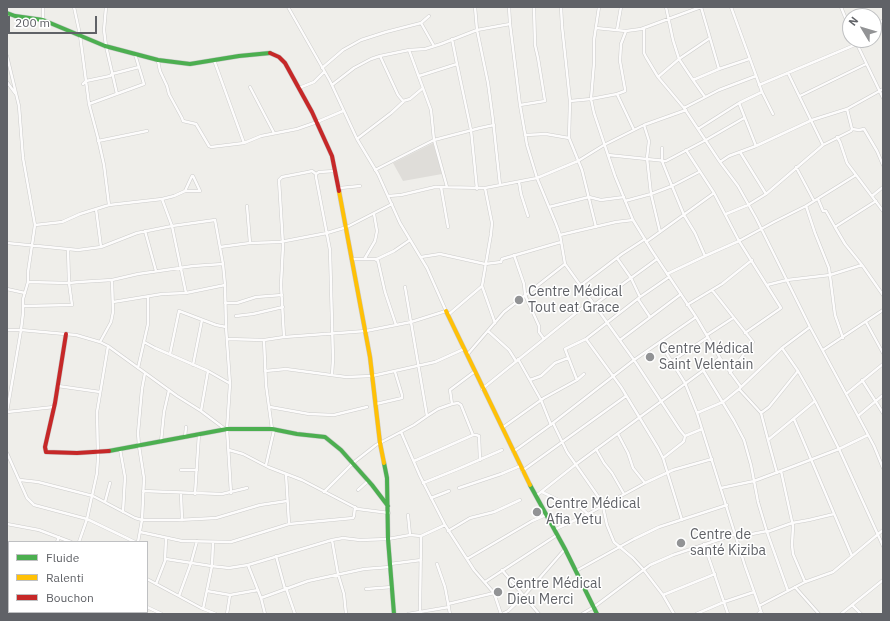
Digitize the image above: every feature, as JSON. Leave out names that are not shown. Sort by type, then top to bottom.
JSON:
[{"type":"street","points":[[43,7],[43,20]]},
{"type":"street","points":[[74,7],[80,35],[88,104],[104,165],[109,206]]},
{"type":"street","points":[[106,7],[104,30],[106,46],[117,94]]},
{"type":"street","points":[[288,7],[332,85],[357,139],[376,170],[400,223],[431,275],[482,390],[522,471],[565,549],[597,614]]},
{"type":"street","points":[[475,7],[477,30],[488,83],[494,125],[500,186]]},
{"type":"street","points":[[509,7],[520,105],[527,145],[537,178],[560,235],[565,264],[634,360],[685,436]]},
{"type":"street","points":[[520,105],[545,101],[535,45],[534,7]]},
{"type":"street","points":[[561,7],[570,101],[569,138],[582,170],[596,227]]},
{"type":"street","points":[[599,7],[591,99],[604,145],[625,201],[633,220],[645,241],[696,317],[720,358],[740,388],[761,413],[776,473]]},
{"type":"street","points":[[617,30],[620,7]]},
{"type":"street","points":[[666,7],[673,40],[679,59],[705,97]]},
{"type":"street","points":[[596,28],[632,31],[701,7],[719,69]]},
{"type":"street","points":[[731,7],[759,85],[773,114]]},
{"type":"street","points":[[7,13],[15,16],[43,20],[106,46],[158,61],[190,64],[262,53],[276,54],[285,64],[317,122],[332,156],[340,188],[366,331],[380,443],[387,478],[389,513],[388,539],[394,614]]},
{"type":"street","points":[[322,68],[342,50],[361,40],[391,30],[421,23],[429,16]]},
{"type":"street","points":[[421,23],[434,46]]},
{"type":"street","points":[[332,85],[354,68],[371,59],[434,46],[477,30],[510,24]]},
{"type":"street","points":[[644,28],[644,53],[658,77],[685,109],[720,162],[738,186],[810,327],[868,435],[883,468]]},
{"type":"street","points":[[570,101],[591,99],[625,91],[620,56],[621,44],[626,31]]},
{"type":"street","points":[[658,77],[679,59],[710,38]]},
{"type":"street","points":[[452,39],[471,130],[477,189]]},
{"type":"street","points":[[759,85],[847,48]]},
{"type":"street","points":[[859,48],[883,98]]},
{"type":"street","points":[[409,50],[431,110],[434,140],[447,187]]},
{"type":"street","points":[[88,104],[144,84],[135,54]]},
{"type":"street","points":[[7,56],[19,106],[23,158],[35,225],[21,330],[9,390],[7,412],[54,407]]},
{"type":"street","points":[[380,56],[398,95],[404,101]]},
{"type":"street","points":[[693,80],[749,59]]},
{"type":"street","points":[[214,60],[244,143]]},
{"type":"street","points":[[158,61],[169,94],[182,118],[196,124],[209,146],[244,143],[261,136],[317,122],[343,111]]},
{"type":"street","points":[[419,76],[457,64]]},
{"type":"street","points":[[800,96],[866,64]]},
{"type":"street","points":[[83,84],[86,81],[110,76],[112,74],[139,67]]},
{"type":"street","points":[[299,88],[314,82],[324,72]]},
{"type":"street","points":[[788,73],[823,145]]},
{"type":"street","points":[[388,196],[441,187],[477,189],[537,178],[578,161],[604,145],[658,118],[685,109],[705,97],[756,76]]},
{"type":"street","points":[[7,82],[15,93]]},
{"type":"street","points":[[250,87],[274,133]]},
{"type":"street","points":[[357,139],[404,101],[410,99],[424,88]]},
{"type":"street","points":[[720,162],[812,120],[847,109],[883,89]]},
{"type":"street","points":[[698,129],[739,103],[762,92]]},
{"type":"street","points":[[617,94],[634,130]]},
{"type":"street","points":[[739,103],[756,146]]},
{"type":"street","points":[[847,109],[852,129]]},
{"type":"street","points":[[608,155],[647,158],[662,161],[670,160],[744,118]]},
{"type":"street","points":[[376,170],[434,140],[494,125]]},
{"type":"street","points":[[644,125],[648,141],[647,158],[651,194],[660,232]]},
{"type":"street","points":[[726,214],[748,205],[766,194],[823,145],[852,129],[864,129],[877,151],[883,165]]},
{"type":"street","points":[[98,141],[147,131]]},
{"type":"street","points":[[525,135],[546,134],[569,138]]},
{"type":"street","points":[[837,137],[848,163],[883,211]]},
{"type":"street","points":[[662,148],[662,161],[684,215],[695,233],[705,256]]},
{"type":"street","points":[[686,150],[714,193],[740,242],[781,308],[769,318],[745,333]]},
{"type":"street","points":[[740,152],[766,194]]},
{"type":"street","points":[[796,167],[814,201]]},
{"type":"street","points":[[284,337],[281,285],[283,241],[279,180],[282,177],[312,171],[316,174],[335,171]]},
{"type":"street","points":[[625,201],[651,194],[672,186],[699,172]]},
{"type":"street","points":[[316,174],[330,250],[333,360],[332,375]]},
{"type":"street","points":[[577,380],[565,348],[586,339],[668,276],[705,256],[740,242],[761,229],[806,206],[856,175]]},
{"type":"street","points":[[35,225],[62,222],[96,209],[109,206],[162,199],[185,191],[200,191],[193,176],[185,191]]},
{"type":"street","points":[[519,182],[528,216]]},
{"type":"street","points":[[340,188],[360,186]]},
{"type":"street","points":[[441,187],[448,227]]},
{"type":"street","points":[[872,196],[883,187]]},
{"type":"street","points":[[485,188],[492,223],[482,286],[495,323]]},
{"type":"street","points":[[580,286],[617,258],[660,232],[714,193]]},
{"type":"street","points":[[549,207],[589,197],[601,200],[624,197]]},
{"type":"street","points":[[162,199],[172,226],[186,293]]},
{"type":"street","points":[[818,199],[822,211],[826,211],[845,244],[883,295]]},
{"type":"street","points":[[835,227],[876,201]]},
{"type":"street","points":[[220,247],[283,241],[327,234],[347,227],[392,204]]},
{"type":"street","points":[[247,206],[250,243]]},
{"type":"street","points":[[806,206],[830,275],[835,315],[843,338]]},
{"type":"street","points":[[96,209],[101,247]]},
{"type":"street","points":[[365,258],[375,241],[377,231],[374,214]]},
{"type":"street","points":[[7,243],[78,250],[101,247],[145,231],[215,220],[223,264],[225,285],[230,384],[226,429],[229,450],[231,493]]},
{"type":"street","points":[[560,235],[616,222],[633,220]]},
{"type":"street","points":[[145,231],[156,271]]},
{"type":"street","points":[[353,259],[377,259],[394,251],[410,240]]},
{"type":"street","points":[[421,257],[440,254],[485,264],[501,262],[502,259],[528,253],[561,242]]},
{"type":"street","points":[[23,306],[71,306],[68,249]]},
{"type":"street","points":[[514,255],[524,284],[525,295],[539,326],[539,332],[544,339]]},
{"type":"street","points":[[617,258],[630,278],[650,317]]},
{"type":"street","points":[[377,259],[380,265],[385,292],[396,325]]},
{"type":"street","points":[[594,305],[657,259]]},
{"type":"street","points":[[687,305],[722,284],[752,260]]},
{"type":"street","points":[[28,282],[69,283],[112,280],[156,271],[200,265],[223,264]]},
{"type":"street","points":[[467,355],[504,312],[565,264]]},
{"type":"street","points":[[767,285],[787,280],[830,275],[862,265]]},
{"type":"street","points":[[100,342],[111,322],[113,302],[112,280]]},
{"type":"street","points":[[113,302],[162,294],[186,293],[225,285]]},
{"type":"street","points":[[227,339],[264,340],[284,337],[366,331],[411,322],[447,313],[482,286]]},
{"type":"street","points":[[405,287],[427,416]]},
{"type":"street","points":[[7,288],[25,293]]},
{"type":"street","points":[[712,290],[753,342],[730,373]]},
{"type":"street","points":[[620,340],[680,294]]},
{"type":"street","points":[[225,303],[237,303],[256,297],[282,295]]},
{"type":"street","points":[[138,368],[148,324],[148,297]]},
{"type":"street","points":[[482,390],[591,301]]},
{"type":"street","points":[[236,316],[253,314],[283,307]]},
{"type":"street","points":[[823,350],[883,310]]},
{"type":"street","points":[[170,354],[179,311],[226,327]]},
{"type":"street","points":[[513,452],[552,424],[634,360],[696,317]]},
{"type":"street","points":[[672,361],[733,318]]},
{"type":"street","points":[[193,365],[202,320]]},
{"type":"street","points":[[866,322],[883,353]]},
{"type":"street","points":[[697,413],[723,402],[782,348],[810,327]]},
{"type":"street","points":[[7,330],[76,335],[100,342],[108,346],[226,429]]},
{"type":"street","points":[[488,331],[509,350],[530,380],[567,452],[604,505],[605,516],[614,542],[643,569],[663,595],[674,614]]},
{"type":"street","points":[[66,334],[54,407],[44,447],[46,452],[53,454],[97,452],[139,446],[226,429],[273,429],[328,439],[353,463],[388,506]]},
{"type":"street","points":[[586,339],[640,417],[663,458],[682,520]]},
{"type":"street","points":[[264,340],[265,371],[273,429],[266,466]]},
{"type":"street","points":[[144,342],[230,384]]},
{"type":"street","points":[[660,343],[685,383],[697,413],[754,592],[760,606],[762,613],[758,614]]},
{"type":"street","points":[[79,541],[93,496],[98,460],[97,412],[108,346]]},
{"type":"street","points":[[782,348],[798,371],[815,401],[839,449],[883,546]]},
{"type":"street","points":[[265,371],[286,369],[346,377],[372,376],[419,367],[436,362],[464,349]]},
{"type":"street","points":[[530,380],[541,376],[555,363],[568,358]]},
{"type":"street","points":[[536,497],[596,449],[720,358]]},
{"type":"street","points":[[846,394],[883,364]]},
{"type":"street","points":[[702,370],[723,402],[744,440],[767,532],[788,591]]},
{"type":"street","points":[[761,413],[769,407],[798,371]]},
{"type":"street","points":[[201,411],[208,372]]},
{"type":"street","points":[[376,404],[402,398],[395,372]]},
{"type":"street","points":[[452,404],[450,390],[474,372]]},
{"type":"street","points":[[138,541],[142,520],[144,478],[138,433],[145,373]]},
{"type":"street","points":[[502,428],[541,400],[577,380],[584,374]]},
{"type":"street","points":[[862,380],[883,413]]},
{"type":"street","points":[[58,386],[100,392]]},
{"type":"street","points":[[161,442],[164,412],[169,390]]},
{"type":"street","points":[[858,416],[883,395]]},
{"type":"street","points":[[522,471],[626,396]]},
{"type":"street","points":[[768,440],[815,401]]},
{"type":"street","points":[[324,492],[353,463],[380,443],[438,410],[452,404],[458,403],[461,405],[473,435]]},
{"type":"street","points":[[270,407],[309,414],[334,415],[367,407]]},
{"type":"street","points":[[794,419],[852,556]]},
{"type":"street","points":[[185,437],[186,426]]},
{"type":"street","points":[[663,458],[682,444],[685,436],[702,429]]},
{"type":"street","points":[[401,432],[423,483],[448,531],[474,570],[494,593],[502,614],[508,611],[524,596],[565,549]]},
{"type":"street","points":[[195,494],[199,434]]},
{"type":"street","points":[[618,434],[628,453],[633,468],[645,483]]},
{"type":"street","points":[[414,461],[473,435],[479,436],[480,460]]},
{"type":"street","points":[[721,488],[754,481],[839,449],[868,435]]},
{"type":"street","points":[[120,449],[125,477],[123,512]]},
{"type":"street","points":[[596,449],[624,494]]},
{"type":"street","points":[[229,450],[243,454],[266,466],[302,480],[362,510],[389,513]]},
{"type":"street","points":[[423,483],[502,450]]},
{"type":"street","points":[[7,453],[27,498],[34,506],[87,519],[133,541]]},
{"type":"street","points":[[554,530],[588,514],[645,483],[676,469],[712,459]]},
{"type":"street","points":[[459,488],[520,466]]},
{"type":"street","points":[[181,470],[197,470]]},
{"type":"street","points":[[781,471],[792,523],[793,554],[805,582]]},
{"type":"street","points":[[286,474],[289,524]]},
{"type":"street","points":[[20,480],[38,482],[93,496],[135,518],[142,520],[216,518],[260,505],[287,501]]},
{"type":"street","points":[[358,490],[368,481]]},
{"type":"street","points":[[105,502],[110,483]]},
{"type":"street","points":[[143,491],[181,494],[222,494],[247,488]]},
{"type":"street","points":[[431,498],[449,491]]},
{"type":"street","points":[[542,492],[571,506],[580,508],[588,514]]},
{"type":"street","points":[[181,494],[182,520]]},
{"type":"street","points":[[448,531],[470,518],[494,512],[520,500]]},
{"type":"street","points":[[576,571],[659,527],[727,505]]},
{"type":"street","points":[[140,532],[182,541],[236,541],[289,524],[353,518],[355,507]]},
{"type":"street","points":[[737,538],[767,532],[792,523],[834,514]]},
{"type":"street","points":[[467,559],[532,520],[546,515]]},
{"type":"street","points":[[408,516],[410,535]]},
{"type":"street","points":[[7,524],[39,530],[69,541]]},
{"type":"street","points":[[166,559],[229,568],[248,565],[342,538],[360,540],[388,539],[410,535],[421,536],[445,525]]},
{"type":"street","points":[[760,606],[805,582],[833,572],[883,530]]},
{"type":"street","points":[[582,614],[629,582],[643,569],[672,555],[736,534]]},
{"type":"street","points":[[485,582],[557,535]]},
{"type":"street","points":[[420,612],[421,536]]},
{"type":"street","points":[[57,541],[59,537]]},
{"type":"street","points":[[156,584],[166,559],[166,538]]},
{"type":"street","points":[[332,540],[338,574],[344,594],[346,614]]},
{"type":"street","points":[[179,596],[197,542]]},
{"type":"street","points":[[203,609],[212,566],[213,542]]},
{"type":"street","points":[[704,544],[728,614]]},
{"type":"street","points":[[276,556],[294,614]]},
{"type":"street","points":[[261,598],[308,581],[364,569],[421,560]]},
{"type":"street","points":[[437,564],[445,587],[450,614]]},
{"type":"street","points":[[248,565],[261,598],[265,614]]},
{"type":"street","points":[[502,570],[539,614]]},
{"type":"street","points":[[663,595],[715,574]]},
{"type":"street","points":[[148,580],[203,609],[216,614]]},
{"type":"street","points":[[841,614],[883,580]]},
{"type":"street","points":[[366,589],[392,587]]},
{"type":"street","points":[[795,587],[819,614]]},
{"type":"street","points":[[207,591],[230,595],[258,590]]},
{"type":"street","points":[[696,614],[724,602],[754,592]]},
{"type":"street","points":[[408,614],[449,606],[494,593]]},
{"type":"street","points":[[227,614],[230,595]]},
{"type":"street","points":[[852,605],[860,614]]},
{"type":"street","points":[[148,607],[162,614]]},
{"type":"street","points":[[86,613],[92,614]]},
{"type":"shaded area","points":[[433,143],[442,174],[403,181],[393,163]]},
{"type":"traffic: fast","points":[[7,13],[15,16],[43,20],[105,46],[158,60],[190,64],[239,56],[270,53]]},
{"type":"traffic: fast","points":[[109,451],[227,429],[272,429],[297,434],[325,437],[341,450],[372,485],[388,506]]},
{"type":"traffic: fast","points":[[384,463],[387,478],[388,539],[394,614]]},
{"type":"traffic: fast","points":[[530,485],[565,549],[597,614]]},
{"type":"traffic: slow","points":[[339,191],[370,357],[380,443],[384,463]]},
{"type":"traffic: slow","points":[[446,311],[530,485]]},
{"type":"traffic: jam","points":[[270,53],[279,57],[285,63],[312,112],[332,156],[339,191]]},
{"type":"traffic: jam","points":[[66,334],[55,403],[45,447],[46,452],[77,453],[109,451]]},
{"type":"place","name":"Centre Médical Tout eat Grace","points":[[519,300]]},
{"type":"place","name":"Centre Médical Saint Velentain","points":[[650,357]]},
{"type":"place","name":"Centre Médical Afia Yetu","points":[[537,512]]},
{"type":"place","name":"Centre de santé Kiziba","points":[[681,543]]},
{"type":"place","name":"Centre Médical Dieu Merci","points":[[498,592]]}]
